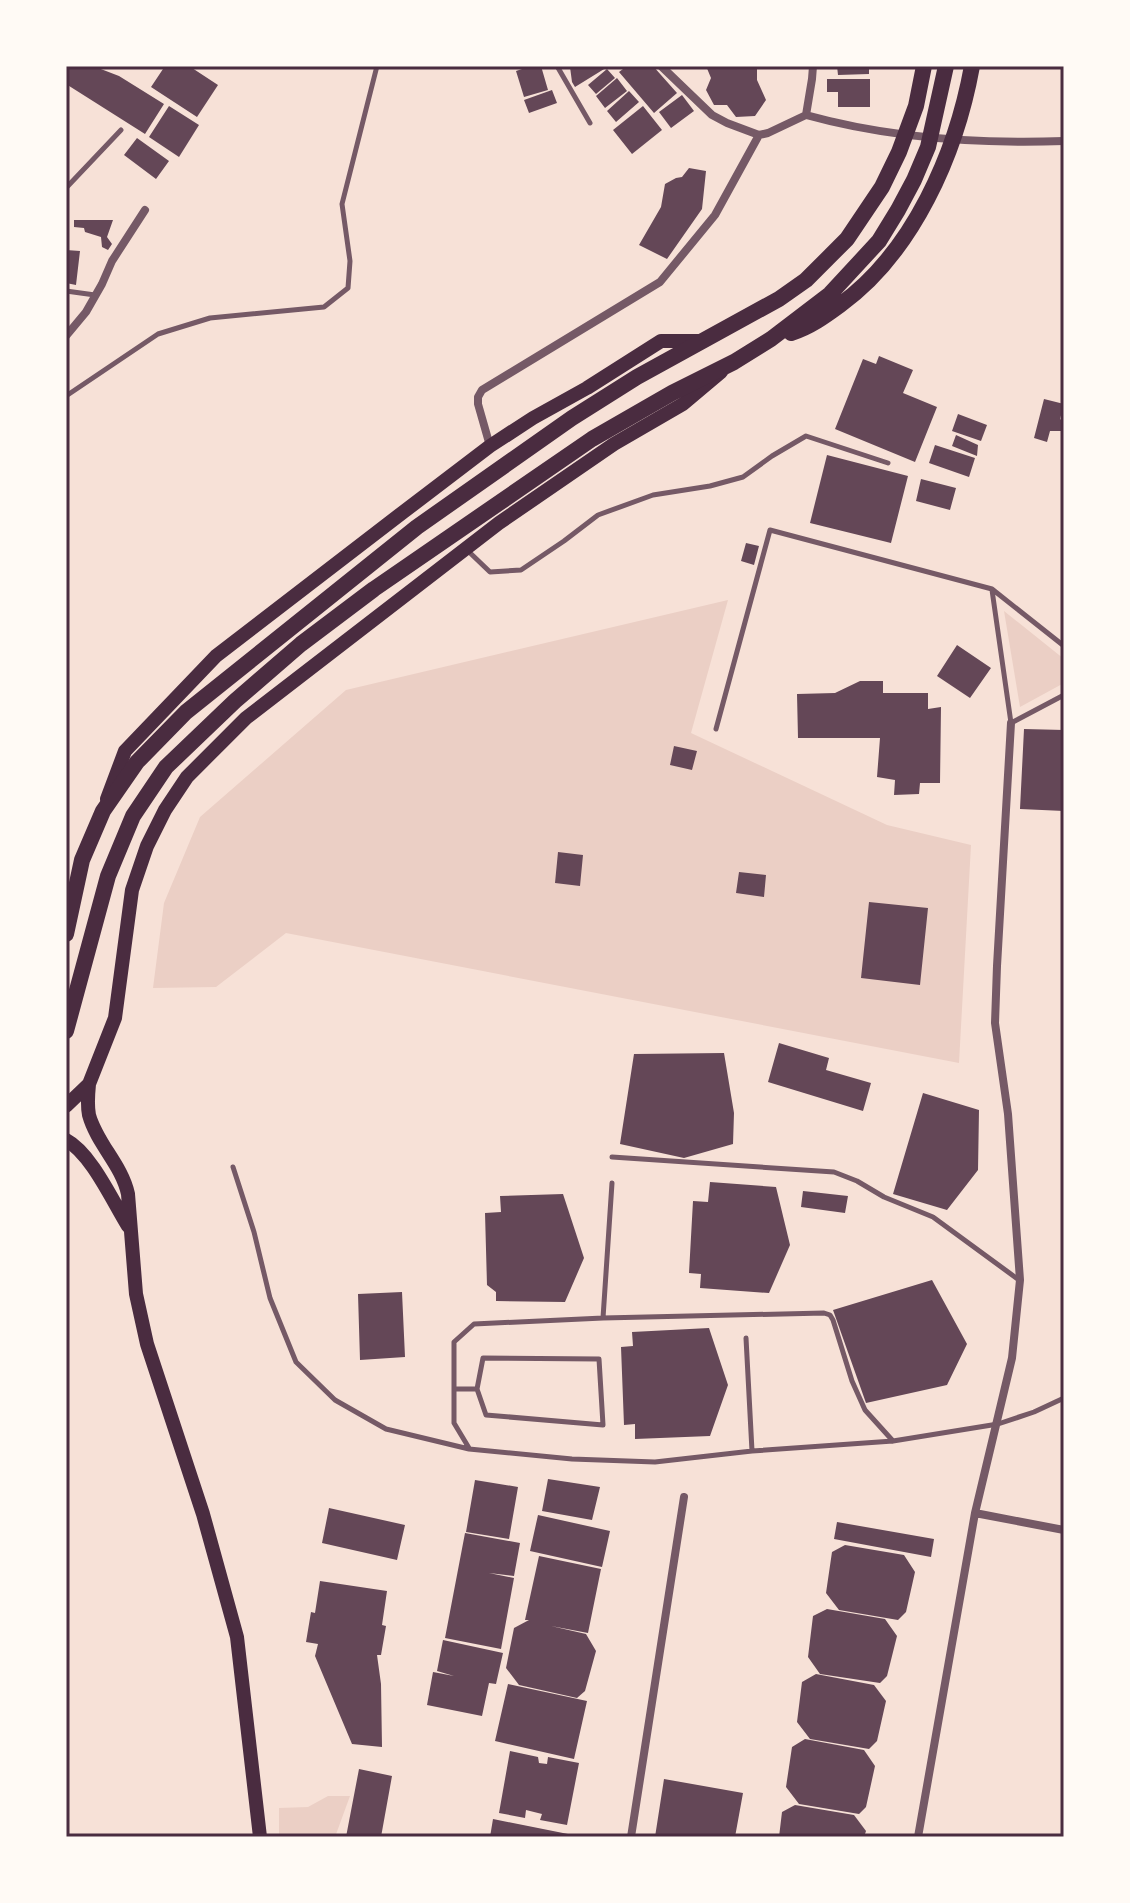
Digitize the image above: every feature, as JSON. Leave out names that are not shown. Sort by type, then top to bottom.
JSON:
[{"type":"main road","points":[[103,811],[137,762],[186,712],[417,527],[572,418],[637,377],[779,299],[806,280],[847,239],[882,187],[916,106],[924,66]]},
{"type":"main road","points":[[66,1031],[108,876],[133,816],[166,767],[301,644],[374,589],[592,439],[734,362],[771,339],[830,294],[879,241],[914,180],[928,147],[946,66]]},
{"type":"main road","points":[[771,339],[820,320],[863,289],[899,247],[926,202],[948,151],[972,66]]},
{"type":"main road","points":[[66,934],[82,860],[125,751],[216,656],[490,446],[533,418],[661,341],[703,341]]},
{"type":"main road","points":[[260,1837],[237,1637],[203,1514],[147,1344],[136,1294],[125,1179],[103,1143],[87,1102],[89,1084],[115,1018],[132,890],[147,846],[165,810],[187,777],[246,718],[499,523],[614,444],[683,404],[734,362]]},
{"type":"main road","points":[[637,377],[648,381],[653,393],[652,404]]},
{"type":"main road","points":[[66,1106],[89,1084]]},
{"type":"main road","points":[[66,1140],[73,1143],[91,1165],[129,1229]]},
{"type":"street","points":[[661,66],[712,115],[759,135],[806,115],[883,132],[1009,143],[1064,141]]},
{"type":"street","points":[[806,115],[813,66]]},
{"type":"street","points":[[490,446],[478,404],[482,390],[660,282],[715,215],[759,135]]},
{"type":"street","points":[[66,336],[86,312],[112,261],[145,210]]},
{"type":"street","points":[[918,1837],[975,1513],[1012,1358],[1020,1280],[1008,1114],[995,1023],[1011,723]]},
{"type":"street","points":[[631,1837],[684,1497]]},
{"type":"street","points":[[975,1513],[1064,1530]]},
{"type":"lane","points":[[66,396],[158,334],[210,318],[324,307],[348,288],[350,261],[342,204],[377,66]]},
{"type":"lane","points":[[557,66],[590,123]]},
{"type":"lane","points":[[66,188],[121,130]]},
{"type":"lane","points":[[66,291],[96,295]]},
{"type":"lane","points":[[465,548],[490,572],[521,570],[598,515],[653,495],[743,477],[806,436],[888,463]]},
{"type":"lane","points":[[716,729],[770,530],[992,589],[1064,646]]},
{"type":"lane","points":[[992,589],[1011,723],[1064,695]]},
{"type":"lane","points":[[612,1157],[834,1172],[933,1217],[1020,1280]]},
{"type":"lane","points":[[233,1167],[254,1232],[270,1298],[296,1362],[335,1400],[386,1429],[469,1449],[572,1459],[655,1462],[752,1451],[893,1441],[998,1424],[1064,1398]]},
{"type":"lane","points":[[603,1318],[612,1183]]},
{"type":"lane","points":[[469,1449],[454,1423],[454,1342],[474,1324],[824,1313],[833,1320],[852,1381],[865,1410],[893,1441]]},
{"type":"lane","points":[[746,1338],[752,1451]]},
{"type":"lane","points":[[483,1358],[599,1359],[603,1425],[486,1415],[477,1389],[483,1358]]},
{"type":"lane","points":[[454,1389],[477,1389]]},
{"type":"shaded area","points":[[728,600],[691,733],[887,825],[971,845],[959,1063],[286,933],[216,987],[153,988],[164,903],[200,817],[346,690]]},
{"type":"shaded area","points":[[1004,611],[1064,659],[1064,683],[1020,707]]},
{"type":"shaded area","points":[[328,1796],[350,1796],[335,1837],[279,1837],[279,1808],[308,1807]]},
{"type":"building","points":[[66,66],[93,66],[119,76],[164,104],[145,134],[66,84]]},
{"type":"building","points":[[165,66],[189,66],[218,85],[197,117],[151,87]]},
{"type":"building","points":[[541,66],[548,90],[524,97],[516,71]]},
{"type":"building","points":[[572,66],[609,66],[575,87]]},
{"type":"building","points":[[627,66],[653,66],[677,93],[654,113],[619,72]]},
{"type":"building","points":[[706,66],[757,66],[757,80],[766,100],[755,116],[736,117],[727,105],[714,105],[706,90],[711,78]]},
{"type":"building","points":[[837,66],[869,66],[869,74],[838,75]]},
{"type":"building","points":[[607,69],[615,78],[596,94],[588,85]]},
{"type":"building","points":[[617,78],[627,91],[605,108],[596,96]]},
{"type":"building","points":[[827,79],[870,79],[870,107],[838,107],[838,92],[827,92]]},
{"type":"building","points":[[552,90],[557,103],[529,113],[524,100]]},
{"type":"building","points":[[629,91],[639,102],[616,122],[607,111]]},
{"type":"building","points":[[682,95],[694,111],[671,128],[659,112]]},
{"type":"building","points":[[169,106],[199,125],[179,157],[149,137]]},
{"type":"building","points":[[643,106],[662,130],[632,154],[613,130]]},
{"type":"building","points":[[137,138],[169,161],[156,179],[124,155]]},
{"type":"building","points":[[689,168],[706,171],[702,209],[667,259],[639,245],[661,207],[665,184],[682,177]]},
{"type":"building","points":[[74,220],[113,220],[107,237],[112,244],[108,250],[102,247],[101,237],[85,232],[84,228],[74,227]]},
{"type":"building","points":[[66,250],[80,251],[76,285],[66,283]]},
{"type":"building","points":[[879,356],[913,370],[903,393],[937,407],[915,462],[835,429],[863,359],[876,364]]},
{"type":"building","points":[[1044,399],[1064,404],[1060,419],[1064,422],[1064,431],[1050,431],[1047,442],[1034,438]]},
{"type":"building","points":[[958,414],[987,425],[981,441],[952,431]]},
{"type":"building","points":[[956,435],[978,445],[977,456],[952,446]]},
{"type":"building","points":[[935,445],[975,458],[969,477],[929,463]]},
{"type":"building","points":[[827,455],[908,476],[891,543],[810,523]]},
{"type":"building","points":[[921,479],[956,488],[950,510],[916,501]]},
{"type":"building","points":[[746,543],[759,546],[754,565],[741,561]]},
{"type":"building","points":[[957,645],[991,668],[970,698],[937,676]]},
{"type":"building","points":[[860,681],[883,681],[883,693],[928,693],[928,709],[941,707],[940,783],[920,783],[919,794],[894,795],[895,780],[877,777],[880,738],[798,738],[797,694],[835,693]]},
{"type":"building","points":[[1024,729],[1064,730],[1064,811],[1020,809]]},
{"type":"building","points":[[674,746],[697,751],[692,770],[670,765]]},
{"type":"building","points":[[558,852],[583,855],[580,886],[555,883]]},
{"type":"building","points":[[739,872],[766,875],[764,897],[736,893]]},
{"type":"building","points":[[869,902],[928,908],[920,985],[861,978]]},
{"type":"building","points":[[779,1043],[829,1058],[826,1070],[871,1083],[863,1111],[768,1082]]},
{"type":"building","points":[[724,1053],[734,1113],[733,1144],[684,1158],[620,1144],[634,1054]]},
{"type":"building","points":[[923,1093],[979,1110],[978,1170],[947,1210],[893,1194]]},
{"type":"building","points":[[710,1182],[776,1187],[790,1245],[769,1293],[700,1288],[701,1274],[689,1273],[693,1201],[708,1202]]},
{"type":"building","points":[[803,1191],[848,1196],[845,1213],[801,1207]]},
{"type":"building","points":[[563,1194],[584,1258],[565,1302],[496,1301],[496,1292],[487,1285],[485,1213],[501,1212],[500,1196]]},
{"type":"building","points":[[932,1280],[967,1344],[947,1385],[866,1403],[833,1310]]},
{"type":"building","points":[[402,1292],[405,1357],[360,1360],[358,1294]]},
{"type":"building","points":[[709,1328],[728,1385],[710,1436],[635,1439],[635,1424],[624,1425],[621,1347],[633,1346],[632,1332]]},
{"type":"building","points":[[548,1479],[600,1487],[592,1520],[542,1511]]},
{"type":"building","points":[[475,1480],[518,1487],[509,1539],[466,1532]]},
{"type":"building","points":[[329,1508],[405,1525],[397,1560],[322,1543]]},
{"type":"building","points":[[538,1515],[610,1531],[602,1567],[530,1551]]},
{"type":"building","points":[[837,1522],[934,1539],[931,1557],[834,1539]]},
{"type":"building","points":[[465,1533],[520,1543],[514,1576],[489,1573],[514,1578],[501,1649],[445,1638]]},
{"type":"building","points":[[845,1545],[904,1555],[915,1572],[906,1612],[898,1620],[839,1610],[826,1593],[832,1552]]},
{"type":"building","points":[[539,1556],[601,1569],[588,1633],[551,1626],[586,1634],[596,1651],[585,1691],[577,1698],[519,1685],[506,1668],[514,1628],[529,1620],[525,1620]]},
{"type":"building","points":[[320,1581],[387,1591],[382,1625],[386,1626],[381,1655],[377,1655],[381,1684],[382,1747],[352,1744],[315,1656],[318,1644],[306,1642]]},
{"type":"building","points":[[827,1609],[885,1619],[897,1636],[887,1676],[880,1683],[820,1674],[808,1657],[813,1616]]},
{"type":"building","points":[[443,1640],[503,1653],[496,1684],[489,1683],[482,1716],[427,1705],[433,1672],[454,1676],[437,1671]]},
{"type":"building","points":[[816,1674],[874,1685],[886,1701],[877,1741],[869,1749],[810,1739],[797,1722],[802,1682]]},
{"type":"building","points":[[508,1684],[587,1701],[574,1759],[495,1741]]},
{"type":"building","points":[[805,1739],[864,1750],[875,1766],[866,1807],[859,1814],[799,1804],[786,1787],[792,1747]]},
{"type":"building","points":[[510,1751],[538,1757],[539,1763],[547,1764],[548,1757],[579,1763],[567,1825],[540,1820],[542,1814],[526,1810],[525,1818],[499,1813]]},
{"type":"building","points":[[359,1769],[392,1776],[381,1837],[346,1837]]},
{"type":"building","points":[[664,1779],[743,1793],[735,1837],[655,1837]]},
{"type":"building","points":[[795,1805],[854,1815],[866,1831],[864,1837],[779,1837],[782,1812]]},
{"type":"building","points":[[493,1819],[568,1834],[567,1837],[490,1837]]}]
